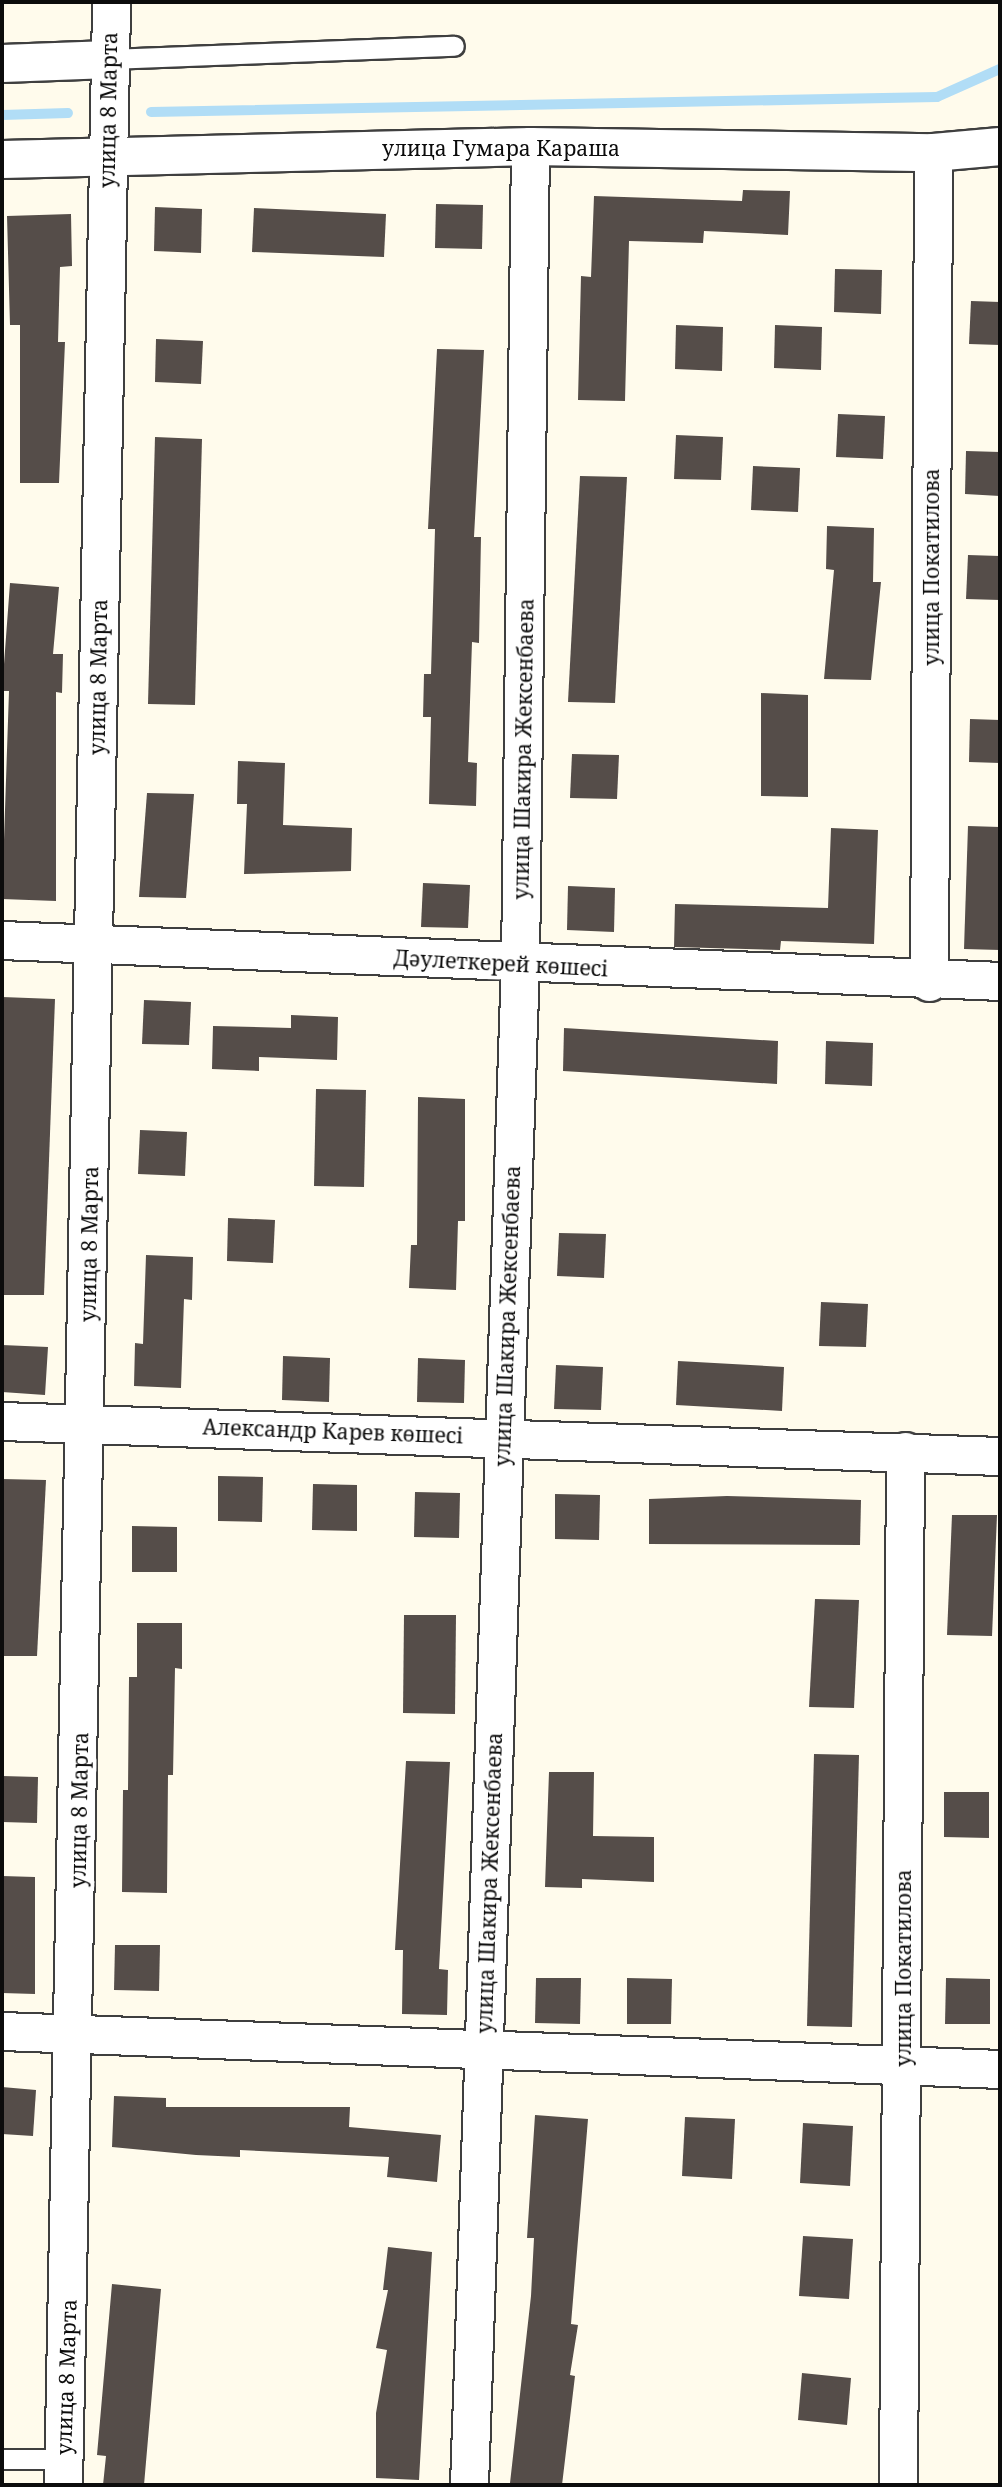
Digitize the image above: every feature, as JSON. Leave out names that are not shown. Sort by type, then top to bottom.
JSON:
[{"type":"street","name":"улица 8 Марта","points":[[63,2472],[75,2033],[111,2]]},
{"type":"street","points":[[2,63],[109,59]]},
{"type":"street","name":"улица Гумара Караша","points":[[2,159],[530,146],[933,152],[1000,146]]},
{"type":"street","name":"улица Шакира Жексенбаева","points":[[470,2485],[520,964],[530,146]]},
{"type":"street","name":"улица Покатилова","points":[[929,982],[933,152]]},
{"type":"street","name":"Дәулеткерей көшесі","points":[[2,940],[929,982],[1000,981]]},
{"type":"street","name":"Александр Карев көшесі","points":[[2,1421],[1000,1455]]},
{"type":"street","name":"улица Покатилова","points":[[898,2485],[903,2070],[905,1451]]},
{"type":"street","points":[[2,2031],[903,2070],[1000,2069]]},
{"type":"lane","points":[[109,59],[454,46]]},
{"type":"lane","points":[[2,2459],[63,2472]]},
{"type":"building","points":[[743,190],[790,191],[788,235],[704,231],[703,243],[629,241],[625,401],[578,400],[581,276],[591,277],[594,196],[742,201]]},
{"type":"building","points":[[436,204],[483,205],[482,249],[435,248]]},
{"type":"building","points":[[155,207],[202,209],[201,253],[154,251]]},
{"type":"building","points":[[254,208],[386,214],[384,257],[252,252]]},
{"type":"building","points":[[71,214],[72,266],[60,267],[58,342],[65,342],[59,483],[20,483],[20,325],[10,325],[7,216]]},
{"type":"building","points":[[835,269],[882,270],[881,314],[834,312]]},
{"type":"building","points":[[971,301],[1000,302],[1000,345],[969,344]]},
{"type":"building","points":[[676,325],[723,327],[722,371],[675,369]]},
{"type":"building","points":[[775,325],[822,327],[821,370],[774,368]]},
{"type":"building","points":[[156,339],[203,341],[201,384],[155,382]]},
{"type":"building","points":[[437,349],[484,350],[474,537],[481,537],[479,643],[472,642],[468,762],[477,763],[476,806],[429,804],[431,717],[423,717],[424,674],[431,674],[435,529],[428,529]]},
{"type":"building","points":[[838,414],[885,416],[883,459],[836,457]]},
{"type":"building","points":[[676,435],[723,437],[721,480],[674,479]]},
{"type":"building","points":[[155,437],[202,439],[195,705],[148,704]]},
{"type":"building","points":[[966,451],[1000,452],[1000,496],[965,494]]},
{"type":"building","points":[[753,466],[800,468],[798,512],[751,510]]},
{"type":"building","points":[[580,476],[627,477],[615,703],[568,702]]},
{"type":"building","points":[[827,526],[874,528],[873,582],[881,582],[871,680],[824,679],[834,570],[826,569]]},
{"type":"building","points":[[968,555],[1000,556],[1000,600],[966,599]]},
{"type":"building","points":[[10,583],[59,587],[53,654],[63,654],[62,693],[56,692],[56,901],[2,899],[9,691],[2,691]]},
{"type":"building","points":[[761,693],[808,695],[808,797],[761,796]]},
{"type":"building","points":[[970,719],[1000,720],[1000,763],[969,762]]},
{"type":"building","points":[[572,754],[619,755],[617,799],[570,798]]},
{"type":"building","points":[[238,761],[285,763],[283,825],[352,828],[351,871],[244,874],[247,804],[237,804]]},
{"type":"building","points":[[147,793],[194,794],[186,898],[139,897]]},
{"type":"building","points":[[968,826],[1000,827],[1000,950],[964,949]]},
{"type":"building","points":[[831,828],[878,830],[874,944],[781,941],[780,950],[674,947],[675,904],[828,908]]},
{"type":"building","points":[[423,883],[470,885],[468,928],[421,927]]},
{"type":"building","points":[[568,886],[615,888],[614,932],[567,930]]},
{"type":"building","points":[[2,997],[55,999],[44,1295],[2,1295]]},
{"type":"building","points":[[144,1000],[191,1002],[189,1045],[142,1044]]},
{"type":"building","points":[[291,1015],[338,1017],[337,1060],[259,1057],[259,1071],[212,1069],[213,1026],[291,1028]]},
{"type":"building","points":[[564,1028],[778,1041],[777,1084],[563,1071]]},
{"type":"building","points":[[826,1041],[873,1043],[872,1086],[825,1084]]},
{"type":"building","points":[[316,1089],[366,1090],[364,1187],[314,1186]]},
{"type":"building","points":[[418,1097],[465,1099],[465,1221],[458,1221],[456,1290],[409,1288],[411,1245],[417,1245]]},
{"type":"building","points":[[140,1130],[187,1132],[185,1176],[138,1174]]},
{"type":"building","points":[[228,1218],[275,1220],[273,1263],[227,1261]]},
{"type":"building","points":[[559,1233],[606,1234],[604,1278],[557,1276]]},
{"type":"building","points":[[146,1255],[193,1257],[192,1300],[184,1299],[181,1388],[134,1386],[135,1343],[143,1344]]},
{"type":"building","points":[[821,1302],[868,1304],[866,1347],[819,1346]]},
{"type":"building","points":[[2,1345],[48,1347],[45,1395],[2,1392]]},
{"type":"building","points":[[283,1356],[330,1358],[329,1402],[282,1400]]},
{"type":"building","points":[[418,1358],[465,1360],[464,1403],[417,1402]]},
{"type":"building","points":[[678,1361],[784,1367],[782,1411],[676,1405]]},
{"type":"building","points":[[556,1365],[603,1367],[601,1410],[554,1409]]},
{"type":"building","points":[[218,1476],[263,1477],[262,1522],[218,1521]]},
{"type":"building","points":[[2,1479],[46,1480],[37,1656],[2,1656]]},
{"type":"building","points":[[313,1484],[357,1485],[357,1531],[312,1530]]},
{"type":"building","points":[[415,1492],[460,1493],[459,1538],[414,1537]]},
{"type":"building","points":[[555,1494],[600,1495],[599,1540],[555,1539]]},
{"type":"building","points":[[727,1496],[861,1500],[860,1545],[649,1544],[649,1499]]},
{"type":"building","points":[[952,1515],[997,1515],[992,1636],[947,1635]]},
{"type":"building","points":[[132,1526],[177,1527],[177,1572],[132,1572]]},
{"type":"building","points":[[815,1599],[859,1600],[854,1708],[809,1707]]},
{"type":"building","points":[[404,1615],[456,1615],[455,1714],[403,1713]]},
{"type":"building","points":[[137,1623],[182,1623],[182,1669],[175,1668],[173,1775],[168,1775],[167,1893],[122,1892],[123,1790],[128,1790],[129,1677],[137,1677]]},
{"type":"building","points":[[814,1754],[859,1755],[852,2027],[807,2026]]},
{"type":"building","points":[[406,1761],[450,1762],[439,1969],[448,1970],[447,2015],[402,2014],[403,1950],[395,1950]]},
{"type":"building","points":[[549,1772],[594,1772],[593,1836],[654,1837],[654,1882],[582,1879],[582,1888],[545,1887]]},
{"type":"building","points":[[2,1776],[38,1777],[37,1823],[2,1822]]},
{"type":"building","points":[[944,1792],[989,1792],[989,1838],[944,1837]]},
{"type":"building","points":[[2,1876],[35,1877],[35,1994],[2,1993]]},
{"type":"building","points":[[115,1945],[160,1945],[159,1991],[114,1990]]},
{"type":"building","points":[[536,1978],[581,1978],[580,2024],[535,2023]]},
{"type":"building","points":[[627,1978],[672,1979],[671,2024],[627,2024]]},
{"type":"building","points":[[946,1978],[990,1979],[990,2024],[945,2024]]},
{"type":"building","points":[[2,2087],[36,2090],[33,2136],[2,2134]]},
{"type":"building","points":[[114,2096],[166,2098],[166,2107],[350,2107],[349,2127],[441,2135],[437,2182],[387,2177],[389,2157],[240,2150],[240,2157],[112,2147]]},
{"type":"building","points":[[535,2115],[588,2119],[571,2324],[578,2325],[570,2375],[575,2376],[562,2485],[510,2483],[531,2296],[534,2238],[527,2238]]},
{"type":"building","points":[[685,2117],[735,2119],[732,2179],[682,2176]]},
{"type":"building","points":[[803,2123],[853,2126],[850,2186],[800,2183]]},
{"type":"building","points":[[803,2236],[853,2239],[849,2299],[799,2296]]},
{"type":"building","points":[[388,2247],[432,2252],[419,2480],[376,2478],[376,2413],[387,2350],[376,2348],[388,2290],[383,2290]]},
{"type":"building","points":[[112,2284],[161,2289],[144,2485],[103,2485],[106,2456],[97,2455]]},
{"type":"building","points":[[802,2373],[851,2378],[847,2425],[798,2420]]},
{"type":"waterway","points":[[151,112],[937,97],[1000,69]]},
{"type":"waterway","points":[[2,115],[68,113]]}]
